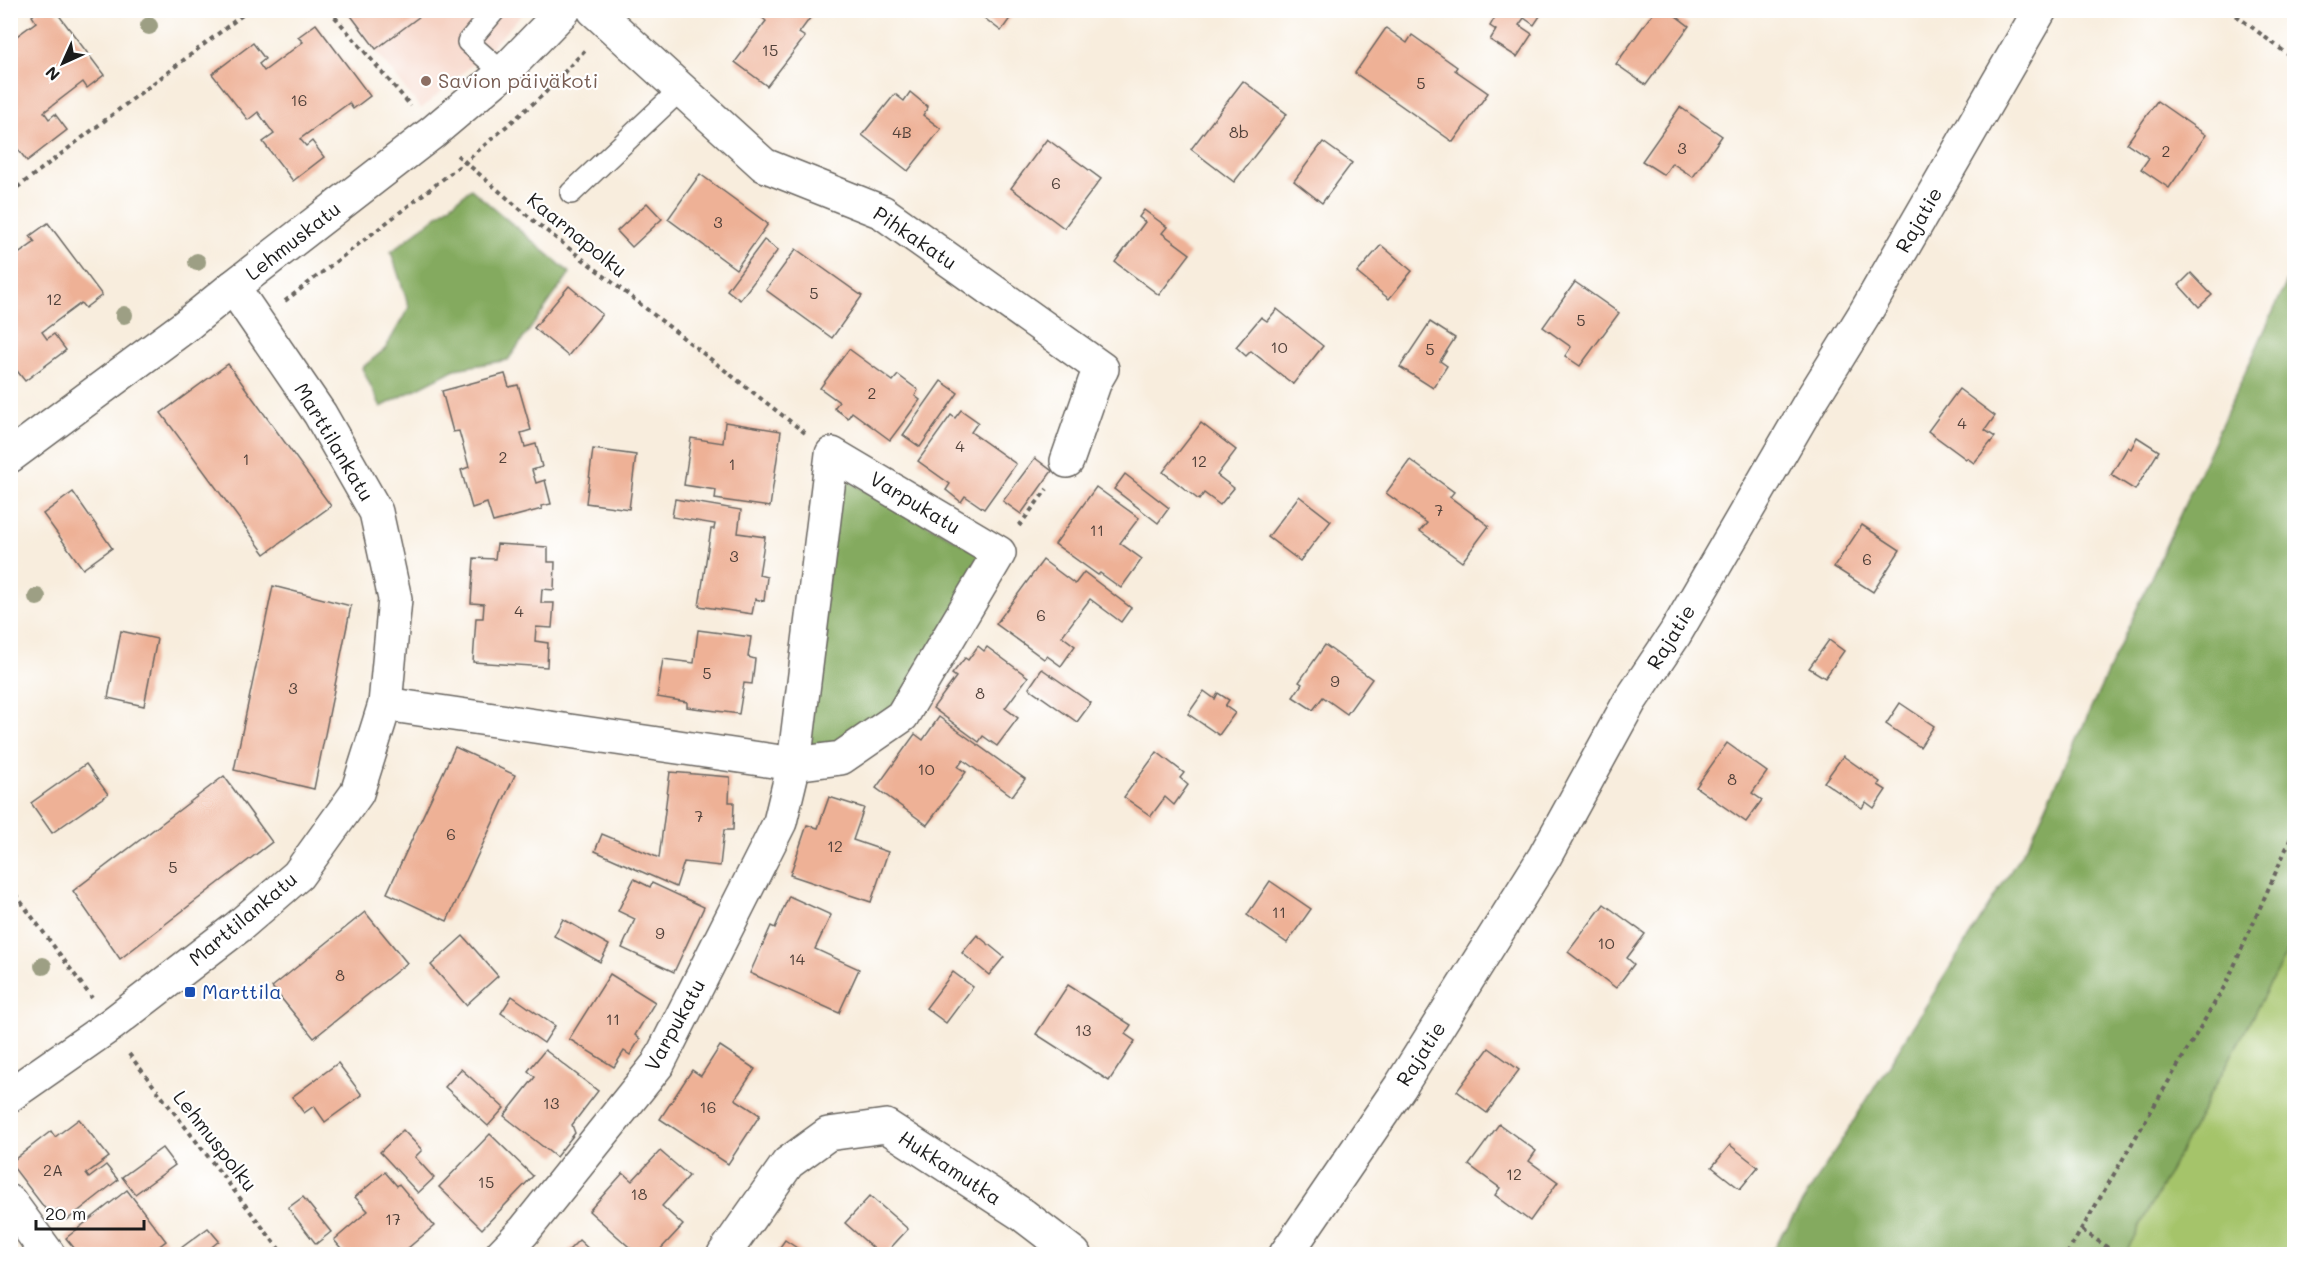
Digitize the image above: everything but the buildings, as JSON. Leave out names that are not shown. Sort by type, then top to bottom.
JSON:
[{"type":"street","name":"Lehmuskatu","points":[[10,456],[234,287],[433,132],[503,74],[564,10]]},
{"type":"street","name":"Pihkakatu","points":[[594,10],[764,165],[882,212],[1102,369],[1095,381],[1067,461]]},
{"type":"street","name":"Rajatie","points":[[1287,1254],[1406,1076],[1545,856],[1630,701],[1675,634],[1810,402],[1864,315],[2040,10]]},
{"type":"street","name":"Marttilankatu","points":[[10,1095],[117,1035],[298,875],[357,793],[385,704],[395,599],[376,512],[320,414],[234,287]]},
{"type":"street","name":"Varpukatu","points":[[502,1254],[524,1231],[658,1064],[780,822],[794,764],[832,454],[999,553]]},
{"type":"street","points":[[385,704],[794,764],[841,758],[903,716],[999,553]]},
{"type":"street","name":"Hukkamutka","points":[[724,1254],[788,1163],[828,1134],[886,1126],[1023,1215],[1074,1254]]},
{"type":"street","points":[[10,1202],[48,1254]]},
{"type":"lane","points":[[495,10],[468,42],[503,74]]},
{"type":"lane","points":[[571,194],[681,88]]},
{"type":"path","points":[[10,193],[249,10]]},
{"type":"path","name":"Kaarnapolku","points":[[329,10],[433,132],[534,220],[832,454]]},
{"type":"path","points":[[2229,10],[2295,59]]},
{"type":"path","points":[[999,553],[1067,461]]},
{"type":"path","points":[[2067,1254],[2227,982],[2295,831]]},
{"type":"path","name":"Lehmuspolku","points":[[10,887],[117,1035],[283,1254]]},
{"type":"path","points":[[2082,1230],[2117,1254]]},
{"type":"shaded area","name":"Savion päiväkoti","points":[[345,11],[525,11],[487,52],[421,109]]},
{"type":"green space","points":[[471,189],[570,273],[508,360],[455,369],[381,407],[362,368],[385,349],[409,307],[391,252]]},
{"type":"green space","points":[[2294,266],[2294,939],[2125,1254],[1770,1254],[2032,837]]},
{"type":"green space","points":[[841,477],[987,557],[897,708],[837,749],[805,751]]},
{"type":"green space","points":[[2294,939],[2294,1254],[2125,1254]]},
{"type":"place","name":"Savion päiväkoti","points":[[426,81]]},
{"type":"place","name":"Marttila","points":[[190,992]]}]
